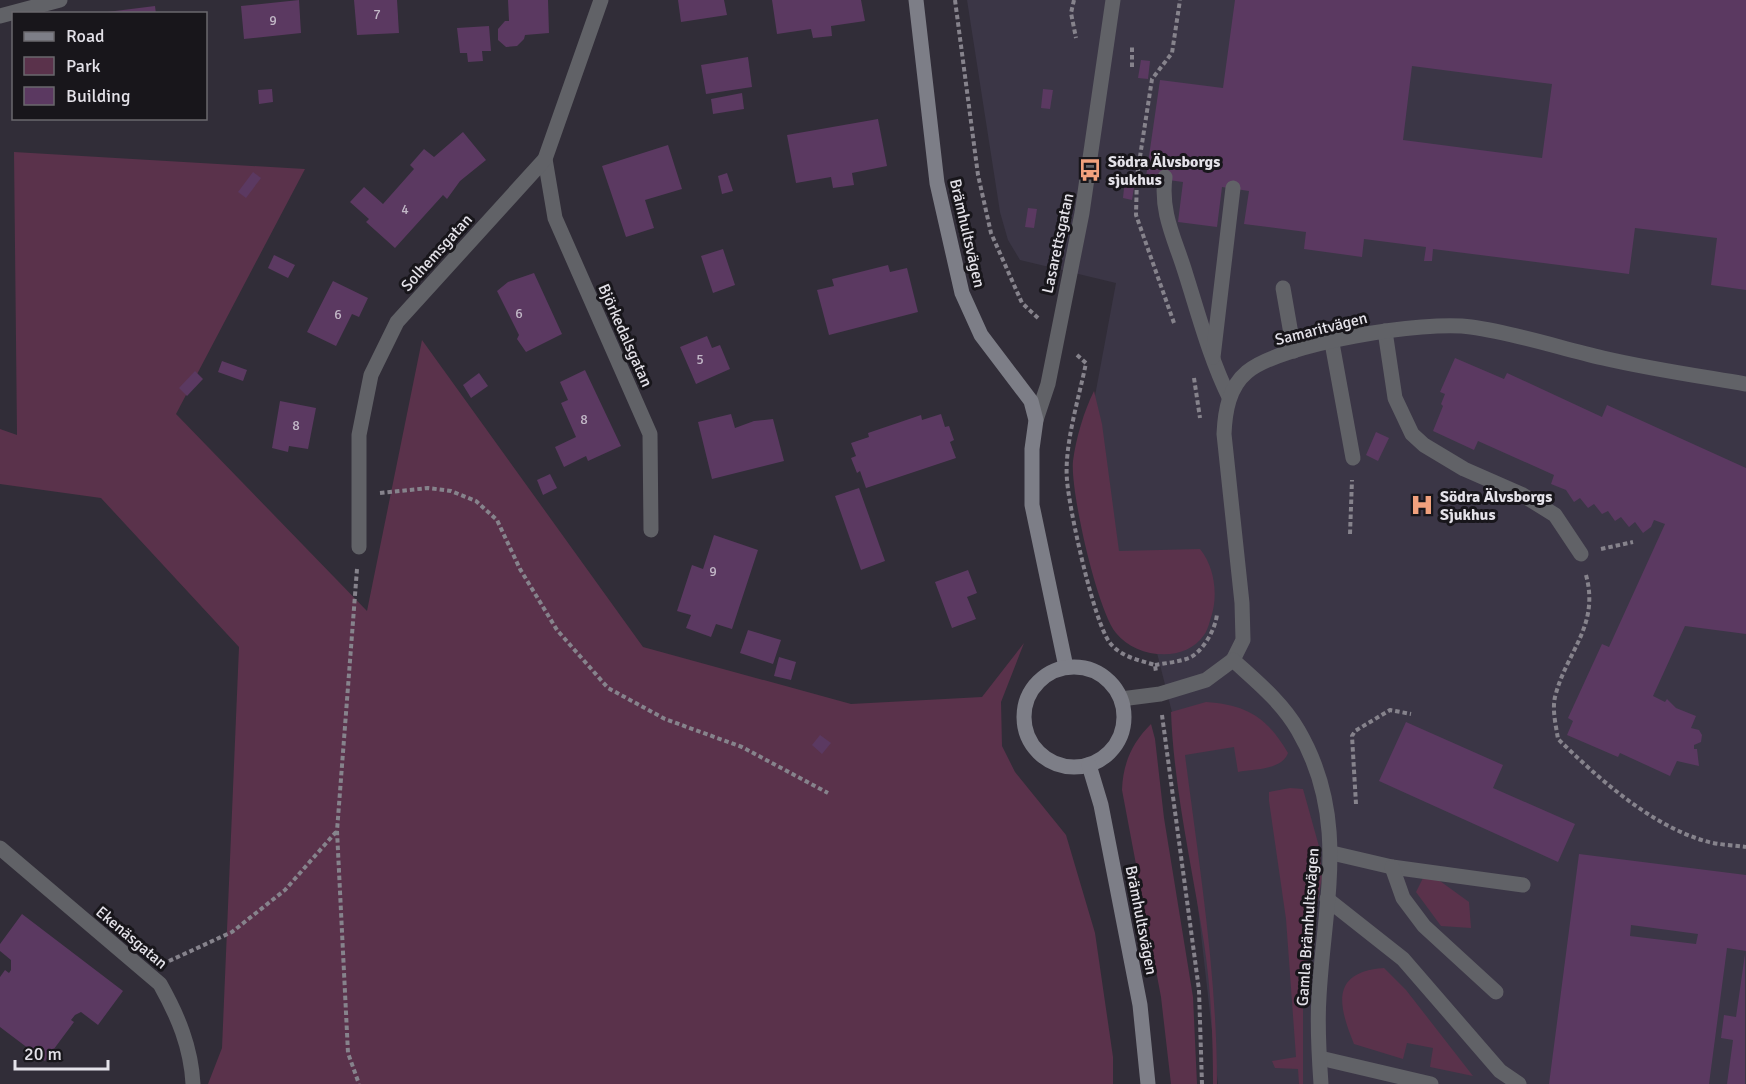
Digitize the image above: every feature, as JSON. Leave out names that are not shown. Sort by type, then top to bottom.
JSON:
[{"type":"street","points":[[15,12],[60,0]]},
{"type":"street","name":"Solhemsgatan","points":[[358,547],[359,435],[371,375],[397,321],[545,159],[601,0]]},
{"type":"street","name":"Brämhultsvägen","points":[[916,0],[937,183],[962,293],[981,335],[1031,402],[1036,420]]},
{"type":"street","name":"Lasarettsgatan","points":[[1036,420],[1048,384],[1088,181],[1113,0]]},
{"type":"street","name":"Björkedalsgatan","points":[[545,159],[555,218],[650,434],[651,530]]},
{"type":"street","points":[[1165,177],[1162,197],[1167,225],[1229,397]]},
{"type":"street","points":[[1213,357],[1233,188]]},
{"type":"street","points":[[1283,288],[1294,351]]},
{"type":"street","name":"Samaritvägen","points":[[1233,660],[1243,640],[1243,631],[1236,535],[1224,434],[1224,412],[1229,397],[1246,373],[1262,363],[1294,351],[1384,331],[1436,324],[1471,327],[1606,359],[1746,384]]},
{"type":"street","points":[[1384,331],[1395,398],[1412,434],[1424,445],[1464,469],[1521,495],[1556,515],[1581,554]]},
{"type":"street","points":[[1332,343],[1353,458]]},
{"type":"street","points":[[1036,420],[1032,449],[1032,506],[1066,667]]},
{"type":"street","points":[[1121,699],[1160,694],[1206,680],[1233,660]]},
{"type":"street","name":"Gamla Brämhultsvägen","points":[[1233,660],[1273,697],[1298,729],[1315,767],[1325,799],[1332,853],[1319,999],[1322,1084]]},
{"type":"street","points":[[1066,667],[1089,668],[1100,673],[1116,688],[1121,699],[1124,722],[1117,744],[1109,753],[1089,765],[1076,767],[1051,762],[1032,745],[1024,722],[1024,709],[1034,686],[1043,677],[1066,667]]},
{"type":"street","name":"Brämhultsvägen","points":[[1089,765],[1101,805],[1140,1005],[1148,1084]]},
{"type":"street","name":"Ekenäsgatan","points":[[0,848],[160,984],[177,1014],[188,1045],[193,1084]]},
{"type":"street","points":[[1332,853],[1392,867],[1523,885]]},
{"type":"street","points":[[1392,867],[1403,898],[1424,926],[1496,992]]},
{"type":"street","points":[[1328,899],[1403,959],[1500,1071],[1519,1084]]},
{"type":"street","points":[[1320,1058],[1431,1084]]},
{"type":"path","points":[[955,0],[977,163],[991,233],[1022,303],[1086,363],[1067,479],[1100,623],[1110,643],[1130,658],[1155,665],[1191,657],[1206,642],[1216,623],[1217,611]]},
{"type":"path","points":[[1074,0],[1071,13],[1076,38]]},
{"type":"path","points":[[1175,328],[1136,215],[1137,176],[1152,80],[1172,53],[1180,0]]},
{"type":"path","points":[[1193,376],[1201,427]]},
{"type":"path","points":[[1350,534],[1353,458]]},
{"type":"path","points":[[358,493],[396,493],[428,488],[451,491],[476,501],[497,520],[520,569],[557,630],[608,688],[665,719],[742,747],[828,793]]},
{"type":"path","points":[[1633,542],[1581,554],[1591,600],[1589,619],[1555,698],[1558,739],[1597,777],[1675,830],[1706,842],[1746,847]]},
{"type":"path","points":[[358,547],[337,831],[348,1053],[359,1084]]},
{"type":"path","points":[[1155,665],[1200,990],[1202,1084]]},
{"type":"path","points":[[1356,804],[1352,735],[1390,710],[1411,714]]},
{"type":"path","points":[[147,971],[232,932],[285,890],[337,831]]},
{"type":"shaded area","name":"Södra Älvsborgs Sjukhus","points":[[967,0],[1746,0],[1746,1084],[1218,1084],[1179,740],[1154,641],[1107,583],[1089,428],[1116,283],[1020,260],[1008,240],[1000,212]]},
{"type":"green space","points":[[14,152],[305,169],[176,414],[367,611],[422,340],[643,647],[851,704],[982,697],[1024,643],[1001,702],[1002,746],[1015,772],[1066,835],[1095,933],[1113,1057],[1113,1084],[208,1084],[222,1048],[239,647],[101,498],[0,484],[0,429],[17,435]]},
{"type":"green space","points":[[1094,391],[1102,424],[1119,551],[1200,549],[1212,572],[1215,597],[1207,630],[1195,644],[1173,654],[1147,652],[1135,648],[1116,633],[1093,576],[1080,522],[1073,461],[1078,434]]},
{"type":"green space","points":[[1206,702],[1233,706],[1254,715],[1272,730],[1288,753],[1285,759],[1274,766],[1238,772],[1234,747],[1185,755],[1211,960],[1217,1084],[1213,1084],[1211,1013],[1206,960],[1180,799],[1171,712]]},
{"type":"green space","points":[[1151,724],[1193,997],[1197,1084],[1171,1084],[1161,997],[1122,790],[1124,771],[1130,754]]},
{"type":"green space","points":[[1290,788],[1303,789],[1320,850],[1322,878],[1303,981],[1303,1084],[1299,1084],[1298,1069],[1275,1068],[1272,1061],[1296,1057],[1286,919],[1269,801],[1269,792]]},
{"type":"green space","points":[[1424,876],[1433,876],[1469,902],[1471,928],[1441,926],[1416,892]]},
{"type":"green space","points":[[1384,968],[1406,990],[1473,1076],[1430,1067],[1433,1048],[1407,1043],[1403,1059],[1354,1044],[1342,1005],[1346,984],[1354,976]]},
{"type":"building","points":[[299,0],[301,33],[244,39],[241,6]]},
{"type":"building","points":[[354,0],[397,0],[399,33],[357,35]]},
{"type":"building","points":[[508,0],[548,0],[549,33],[525,35],[517,46],[506,47],[498,40],[498,29],[505,21],[509,21]]},
{"type":"building","points":[[678,0],[724,0],[727,15],[681,22]]},
{"type":"building","points":[[772,0],[861,0],[865,21],[831,26],[832,36],[813,38],[811,29],[777,34]]},
{"type":"building","points":[[1235,0],[1746,0],[1746,290],[1711,285],[1717,238],[1635,228],[1629,274],[1433,249],[1432,261],[1424,261],[1426,247],[1364,239],[1362,257],[1304,249],[1306,232],[1244,224],[1249,191],[1222,187],[1217,227],[1178,222],[1183,182],[1146,177],[1160,80],[1223,88]],"holes":[[[1412,66],[1552,84],[1542,158],[1403,140]]]},
{"type":"building","points":[[155,6],[156,12],[107,12]]},
{"type":"building","points":[[489,26],[491,51],[482,51],[483,61],[468,62],[467,53],[460,53],[457,28]]},
{"type":"building","points":[[748,57],[752,87],[706,94],[701,65]]},
{"type":"building","points":[[1141,60],[1150,61],[1148,79],[1138,78]]},
{"type":"building","points":[[272,89],[273,102],[259,104],[258,90]]},
{"type":"building","points":[[1043,89],[1053,90],[1050,109],[1041,108]]},
{"type":"building","points":[[742,93],[744,109],[713,114],[711,99]]},
{"type":"building","points":[[878,119],[887,166],[852,173],[854,185],[833,188],[831,177],[796,183],[787,135]]},
{"type":"building","points":[[463,132],[486,160],[460,181],[447,199],[443,195],[395,248],[366,222],[369,219],[350,202],[364,187],[383,204],[414,169],[410,165],[424,149],[434,157]]},
{"type":"building","points":[[668,145],[682,189],[645,200],[654,228],[626,237],[602,166]]},
{"type":"building","points":[[253,172],[261,178],[246,198],[238,192]]},
{"type":"building","points":[[727,173],[733,191],[722,194],[718,176]]},
{"type":"building","points":[[1125,179],[1135,181],[1132,200],[1123,198]]},
{"type":"building","points":[[1028,208],[1037,209],[1034,228],[1025,227]]},
{"type":"building","points":[[723,249],[735,285],[713,293],[701,256]]},
{"type":"building","points":[[274,255],[295,265],[288,278],[268,268]]},
{"type":"building","points":[[888,265],[890,272],[907,268],[918,312],[829,335],[817,290],[834,286],[832,279]]},
{"type":"building","points":[[534,273],[562,334],[526,352],[517,339],[519,335],[497,291],[508,282]]},
{"type":"building","points":[[333,281],[368,298],[359,317],[352,314],[336,346],[307,332]]},
{"type":"building","points":[[707,336],[712,348],[720,345],[730,369],[696,384],[680,347]]},
{"type":"building","points":[[1455,358],[1504,379],[1507,373],[1602,417],[1607,405],[1746,468],[1746,634],[1685,626],[1653,696],[1665,702],[1667,699],[1676,708],[1696,716],[1691,728],[1699,730],[1702,735],[1701,742],[1694,745],[1694,749],[1697,749],[1699,766],[1677,761],[1670,776],[1620,753],[1618,757],[1567,735],[1573,721],[1568,718],[1602,644],[1609,647],[1665,524],[1654,520],[1651,527],[1643,533],[1635,522],[1629,527],[1621,517],[1615,521],[1608,511],[1602,514],[1594,504],[1588,508],[1580,498],[1574,502],[1566,490],[1551,484],[1554,475],[1478,441],[1474,450],[1433,431],[1443,406],[1441,404],[1445,394],[1440,392]]},
{"type":"building","points":[[222,361],[247,370],[243,381],[218,372]]},
{"type":"building","points":[[585,370],[621,446],[588,461],[586,456],[564,467],[555,447],[576,437],[561,403],[568,400],[560,382]]},
{"type":"building","points":[[195,371],[203,379],[187,396],[179,388]]},
{"type":"building","points":[[479,373],[488,386],[471,398],[463,385]]},
{"type":"building","points":[[280,401],[316,408],[308,449],[289,446],[288,452],[272,448]]},
{"type":"building","points":[[731,414],[735,428],[754,421],[773,419],[784,461],[712,479],[698,422]]},
{"type":"building","points":[[941,414],[945,427],[949,426],[954,440],[950,442],[956,458],[866,488],[860,471],[857,473],[851,458],[856,456],[851,443],[869,437],[868,433],[921,415],[922,420]]},
{"type":"building","points":[[1376,432],[1389,438],[1378,461],[1366,455]]},
{"type":"building","points":[[550,474],[557,488],[543,495],[537,480]]},
{"type":"building","points":[[859,488],[885,561],[861,570],[835,496]]},
{"type":"building","points":[[714,535],[758,550],[732,629],[716,624],[711,637],[686,628],[691,615],[677,611],[692,565],[703,569]]},
{"type":"building","points":[[968,570],[977,593],[967,597],[976,619],[952,628],[935,582]]},
{"type":"building","points":[[748,630],[781,640],[773,664],[740,653]]},
{"type":"building","points":[[779,657],[796,662],[791,680],[774,676]]},
{"type":"building","points":[[1406,722],[1503,765],[1493,788],[1575,824],[1558,862],[1379,781]]},
{"type":"building","points":[[820,735],[831,743],[822,754],[812,745]]},
{"type":"building","points":[[1579,854],[1746,875],[1746,951],[1727,948],[1709,1084],[1549,1084]],"holes":[[[1631,925],[1698,934],[1696,944],[1630,936]]]},
{"type":"building","points":[[22,914],[123,991],[98,1025],[81,1012],[75,1015],[71,1020],[74,1022],[45,1061],[0,1027],[0,977],[5,970],[9,973],[11,970],[11,960],[0,951],[0,944]]},
{"type":"building","points":[[1745,954],[1745,1084],[1727,1084],[1733,1040],[1721,1038],[1724,1015],[1736,1017]]},
{"type":"place","name":"Södra Älvsborgs sjukhus","points":[[1090,170]]},
{"type":"place","name":"Södra Älvsborgs Sjukhus","points":[[1422,505]]}]
